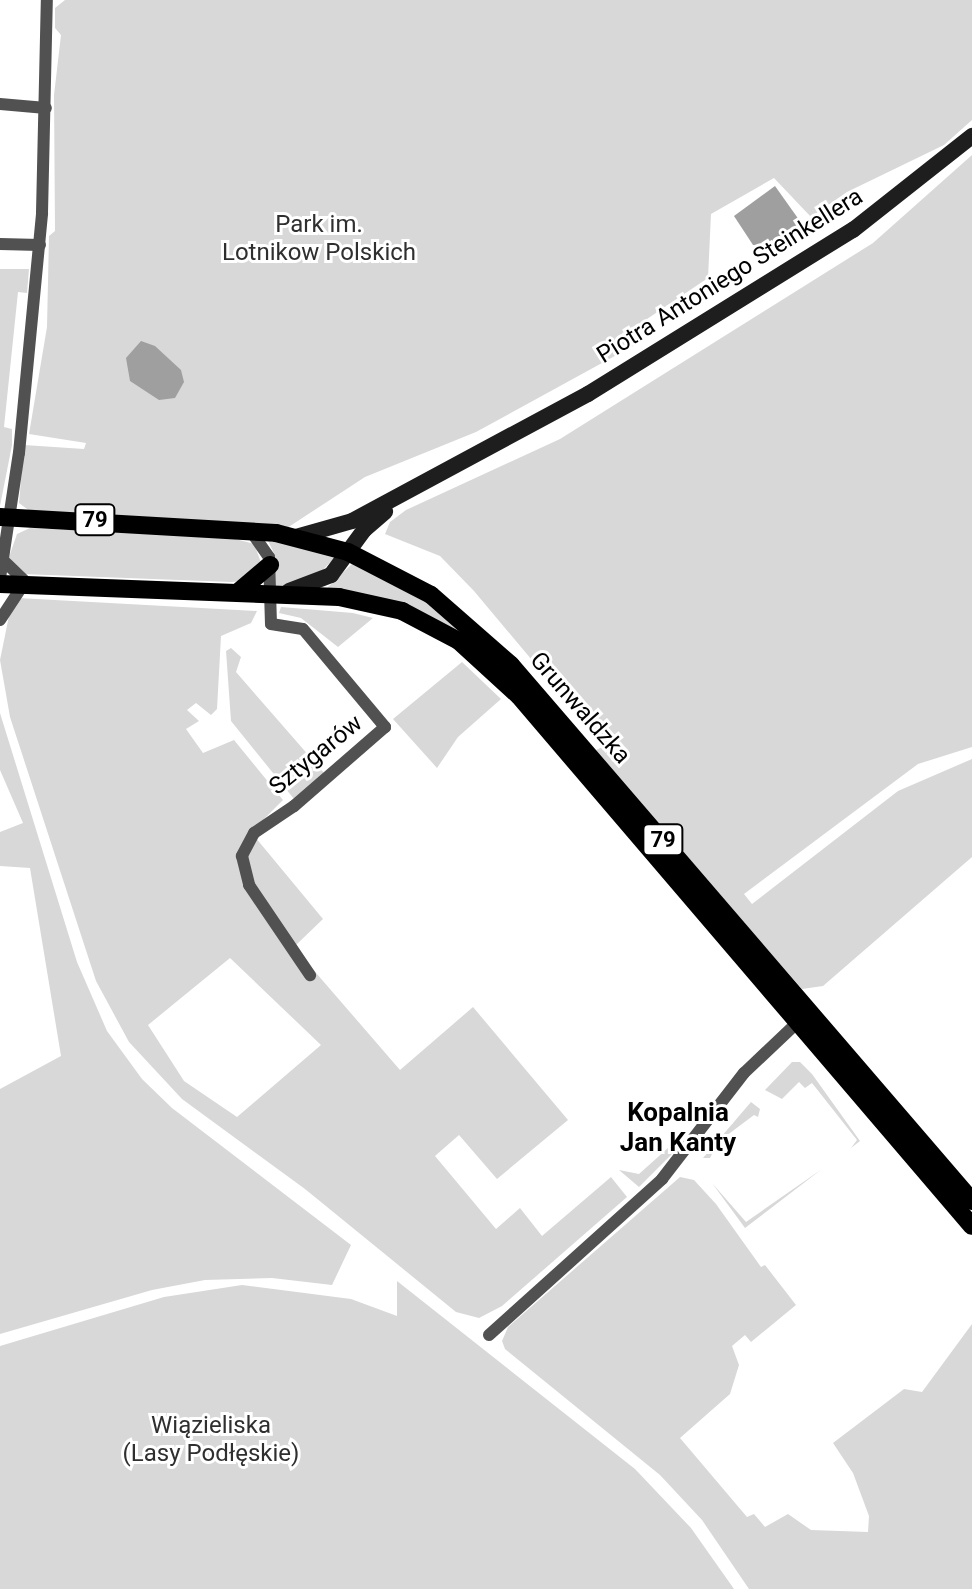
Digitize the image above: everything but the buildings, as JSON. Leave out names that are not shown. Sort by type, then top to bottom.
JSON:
[{"type":"main road","name":"Grunwaldzka","points":[[5,517],[250,530],[295,537],[348,552],[431,595],[501,655],[837,1038],[972,1201]]},
{"type":"main road","points":[[238,592],[270,565]]},
{"type":"main road","name":"Grunwaldzka","points":[[0,581],[26,585],[347,598],[393,608],[444,632],[474,653],[519,696],[972,1226]]},
{"type":"street","points":[[0,581],[8,538],[5,517],[40,245],[47,0]]},
{"type":"street","points":[[0,104],[46,108]]},
{"type":"street","name":"Piotra Antoniego Steinkellera","points":[[270,593],[317,584],[371,523],[395,505],[795,269],[881,210],[972,136]]},
{"type":"street","points":[[2,244],[40,245]]},
{"type":"street","name":"Piotra Antoniego Steinkellera","points":[[295,537],[352,521],[502,441]]},
{"type":"street","points":[[8,538],[35,518]]},
{"type":"street","points":[[250,530],[265,546],[270,565],[270,593]]},
{"type":"street","points":[[0,620],[26,585],[3,560]]},
{"type":"street","name":"Sztygarów","points":[[270,593],[271,624],[303,629],[385,727],[294,806],[254,833],[242,856],[249,885],[310,975]]},
{"type":"street","points":[[489,1335],[671,1170],[744,1073],[798,1022]]},
{"type":"green space","name":"Park im. Lotnikow Polskich","points":[[65,0],[972,0],[972,120],[944,145],[847,192],[811,217],[774,178],[711,214],[708,278],[647,319],[644,340],[476,432],[365,477],[287,528],[31,512],[19,503],[24,445],[84,449],[86,443],[29,434],[47,327],[49,236],[55,231],[54,95],[61,35],[55,28],[55,8]]},
{"type":"green space","points":[[972,155],[972,747],[918,764],[744,894],[752,904],[898,791],[972,759],[972,857],[823,986],[802,989],[594,751],[604,746],[474,591],[440,556],[385,534],[390,522],[406,510],[560,439],[873,243]]},
{"type":"green space","points":[[0,269],[29,269],[27,293],[18,292],[4,427],[12,429],[12,445],[0,506]]},
{"type":"green space","points":[[30,528],[232,538],[254,544],[262,565],[244,581],[231,582],[22,574],[9,557],[17,534]]},
{"type":"green space","points":[[267,539],[337,555],[321,572],[292,586],[275,587],[274,553]]},
{"type":"green space","points":[[354,562],[446,614],[461,634],[414,609],[325,590]]},
{"type":"green space","points":[[18,598],[257,611],[251,623],[221,636],[217,709],[211,715],[196,703],[187,710],[199,721],[186,729],[203,753],[234,740],[283,800],[251,832],[323,919],[296,945],[304,959],[400,1070],[473,1007],[568,1120],[497,1179],[459,1135],[435,1156],[496,1229],[520,1208],[542,1236],[611,1177],[627,1197],[502,1306],[479,1318],[456,1312],[305,1189],[182,1099],[129,1042],[96,981],[10,717],[0,660],[11,606]],"holes":[[[230,958],[321,1045],[237,1117],[184,1081],[148,1025]]]},
{"type":"green space","points":[[281,607],[353,613],[373,618],[338,647],[301,618],[279,613]]},
{"type":"green space","points":[[231,648],[241,657],[236,672],[324,773],[294,799],[231,721],[226,651]]},
{"type":"green space","points":[[462,662],[501,699],[458,737],[437,768],[393,719]]},
{"type":"green space","points":[[0,713],[77,962],[107,1031],[142,1079],[172,1108],[351,1245],[332,1285],[272,1278],[205,1280],[152,1290],[0,1334],[0,1089],[61,1056],[30,868],[0,866],[0,832],[23,823],[0,770]]},
{"type":"green space","points":[[792,1062],[800,1062],[812,1074],[860,1141],[851,1148],[857,1140],[812,1083],[805,1088],[799,1082],[782,1099],[765,1090]]},
{"type":"green space","points":[[751,1102],[760,1109],[758,1117],[754,1115],[718,1142],[710,1158],[703,1158]]},
{"type":"green space","points":[[688,1130],[678,1148],[639,1187],[619,1170],[639,1174]]},
{"type":"green space","points":[[822,1169],[745,1228],[712,1183],[746,1222]]},
{"type":"green space","points":[[680,1177],[694,1180],[716,1204],[761,1267],[765,1265],[796,1305],[751,1342],[745,1335],[732,1346],[739,1365],[730,1394],[680,1438],[747,1517],[754,1514],[765,1527],[788,1514],[811,1530],[868,1532],[869,1516],[853,1473],[833,1443],[904,1389],[922,1392],[972,1324],[972,1589],[749,1589],[702,1520],[660,1475],[505,1349],[502,1341],[508,1327]]},
{"type":"green space","name":"Wiązieliska (Lasy Podłęskie)","points":[[397,1281],[635,1469],[691,1528],[734,1589],[0,1589],[0,1346],[164,1297],[242,1285],[351,1299],[397,1316]]},
{"type":"shaded area","points":[[775,186],[802,224],[771,246],[753,245],[734,216]]},
{"type":"shaded area","points":[[141,341],[155,346],[181,370],[184,382],[175,398],[159,400],[130,381],[126,358]]},
{"type":"district","name":"Kopalnia Jan Kanty","points":[[678,1128]]}]
